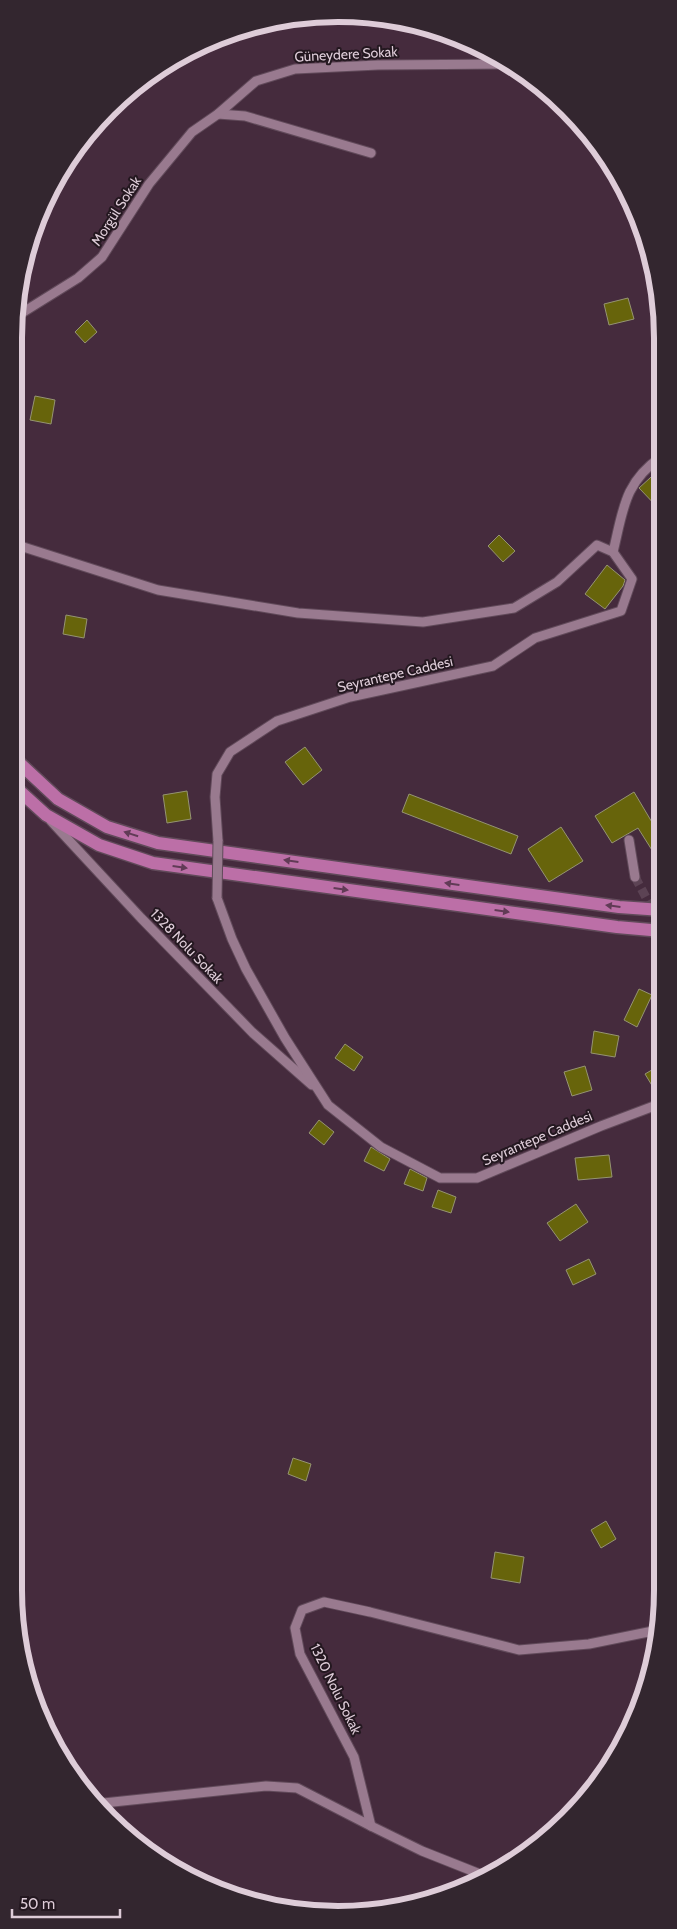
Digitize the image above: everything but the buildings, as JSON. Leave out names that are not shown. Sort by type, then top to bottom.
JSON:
[{"type":"main road","points":[[22,765],[58,799],[107,827],[158,843],[619,907],[654,909]]},
{"type":"main road","points":[[22,793],[43,812],[99,845],[153,863],[617,928],[654,930]]},
{"type":"street","name":"Güneydere Sokak","points":[[161,170],[192,132],[218,114],[256,81],[295,69],[378,65],[495,64]]},
{"type":"street","points":[[218,114],[245,116],[370,153]]},
{"type":"street","name":"Morgül Sokak","points":[[24,312],[78,278],[102,257],[149,184],[161,170]]},
{"type":"street","points":[[22,547],[158,590],[298,614],[423,622],[514,608],[557,582],[596,545],[613,552],[629,490],[646,468],[654,462]]},
{"type":"street","name":"Seyrantepe Caddesi","points":[[613,552],[632,579],[621,611],[535,638],[493,666],[350,697],[276,721],[230,752],[217,774],[215,797],[218,841],[217,898],[232,939],[246,969],[285,1038],[328,1105],[382,1147],[440,1178],[477,1178],[654,1106]]},
{"type":"street","name":"1328 Nolu Sokak","points":[[43,812],[141,918],[253,1033],[320,1092]]},
{"type":"street","points":[[629,840],[635,877]]},
{"type":"street","name":"1320 Nolu Sokak","points":[[371,1826],[354,1757],[300,1654],[295,1628],[302,1610],[324,1602],[519,1650],[589,1644],[652,1631]]},
{"type":"street","points":[[105,1803],[266,1786],[298,1788],[422,1851],[479,1874]]},
{"type":"tunnel","points":[[635,877],[654,912]]}]
